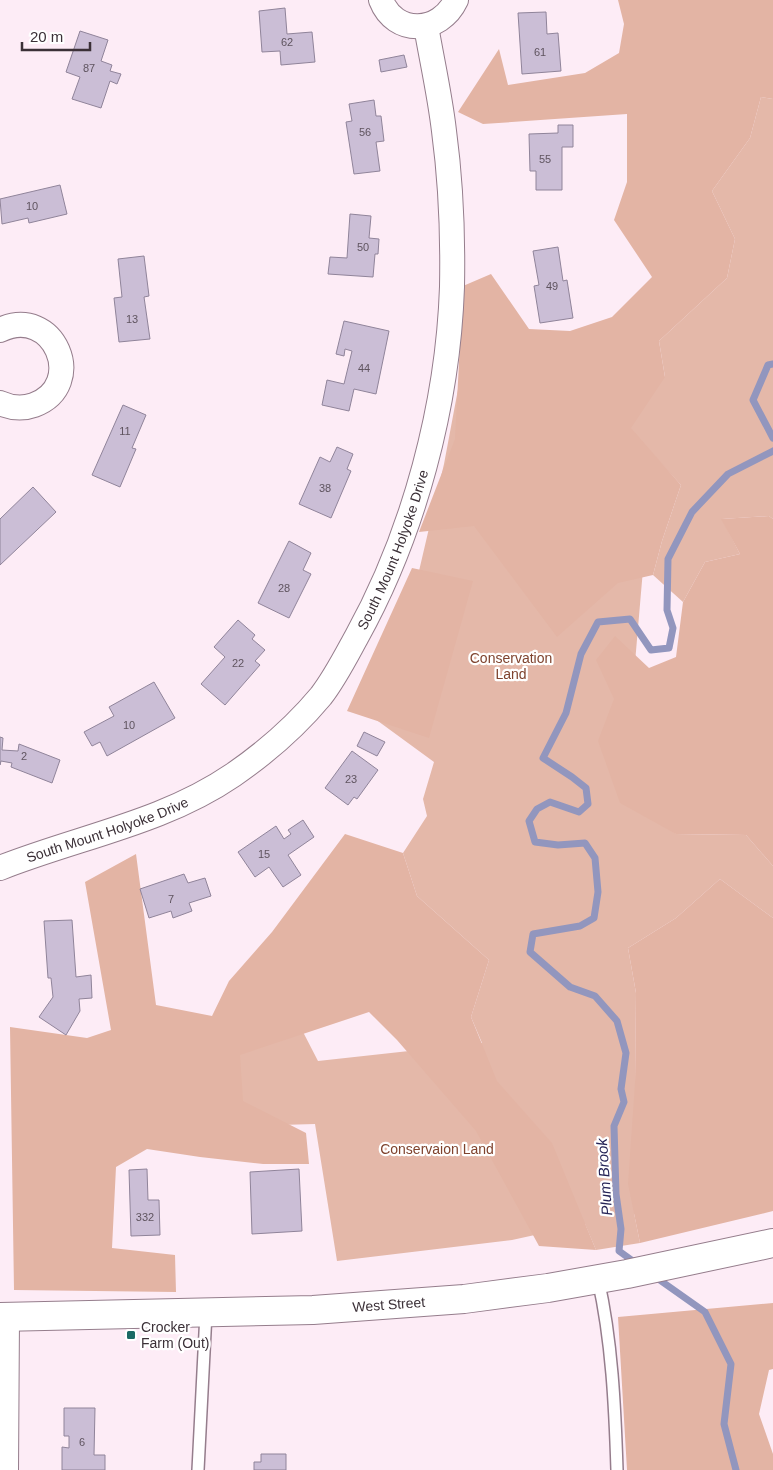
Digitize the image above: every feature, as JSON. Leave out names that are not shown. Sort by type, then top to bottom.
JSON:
[{"type":"main road","name":"West Street","points":[[3,1317],[313,1310],[435,1301],[548,1288],[662,1267],[773,1243]]},
{"type":"street","points":[[381,0],[389,15],[400,22],[413,26],[426,26],[444,17],[456,0]]},
{"type":"street","name":"South Mount Holyoke Drive","points":[[0,868],[39,853],[132,824],[169,810],[202,794],[232,776],[279,739],[321,695],[369,614],[395,557],[418,488],[443,382],[450,332],[452,286],[450,188],[444,130],[426,26]]},
{"type":"street","points":[[0,330],[18,325],[30,326],[40,330],[53,342],[59,352],[61,363],[56,386],[50,395],[41,402],[19,408],[0,403]]},
{"type":"street","points":[[3,1317],[6,1470]]},
{"type":"lane","points":[[598,1279],[604,1307],[615,1420],[617,1470]]},
{"type":"lane","points":[[198,1470],[206,1313]]},
{"type":"green space","points":[[761,97],[773,99],[773,519],[769,516],[722,519],[740,554],[705,562],[683,602],[653,575],[662,541],[681,485],[648,449],[648,511],[633,686],[676,834],[746,835],[773,866],[773,918],[720,879],[676,918],[628,948],[636,993],[634,1213],[640,1243],[596,1250],[585,1224],[512,1240],[337,1261],[315,1124],[112,1130],[13,1048],[302,1030],[318,1061],[482,1043],[471,1017],[489,960],[417,896],[403,853],[427,816],[423,799],[434,762],[356,705],[419,571],[444,464],[465,352],[665,377],[659,341],[727,278],[735,239],[712,191],[750,138]]},
{"type":"shaded area","points":[[618,0],[773,0],[773,99],[761,97],[750,138],[712,191],[735,239],[727,278],[659,341],[665,377],[631,428],[681,485],[662,541],[653,575],[618,583],[557,637],[474,526],[419,532],[455,439],[463,286],[491,274],[529,329],[570,331],[612,317],[652,277],[614,220],[627,182],[627,114],[483,124],[458,112],[499,49],[508,85],[585,73],[619,53],[624,24]]},
{"type":"shaded area","points":[[769,516],[773,519],[773,866],[746,835],[676,834],[620,803],[598,741],[614,699],[596,660],[615,636],[649,668],[676,657],[683,602],[705,562],[740,554],[721,519]]},
{"type":"shaded area","points":[[412,568],[473,581],[429,738],[347,711]]},
{"type":"shaded area","points":[[345,834],[403,853],[417,896],[489,960],[471,1017],[497,1081],[552,1143],[596,1250],[539,1246],[476,1131],[397,1040],[369,1012],[240,1055],[243,1101],[306,1133],[309,1164],[263,1164],[147,1149],[116,1167],[112,1248],[175,1255],[176,1292],[14,1290],[10,1027],[87,1038],[111,1030],[85,882],[136,854],[156,1005],[212,1016],[229,981],[272,932]]},
{"type":"shaded area","points":[[720,879],[773,918],[773,1211],[640,1243],[628,1184],[635,1083],[636,993],[628,948],[676,918]]},
{"type":"shaded area","points":[[773,1303],[773,1369],[769,1370],[759,1414],[773,1454],[773,1470],[627,1470],[618,1317]]},
{"type":"building","points":[[285,8],[287,34],[312,32],[315,62],[281,65],[280,51],[262,52],[259,11]]},
{"type":"building","points":[[546,12],[547,34],[558,33],[561,71],[522,74],[518,13]]},
{"type":"building","points":[[80,31],[108,40],[101,61],[112,65],[110,71],[121,74],[117,84],[110,81],[101,108],[72,99],[80,77],[66,72]]},
{"type":"building","points":[[404,55],[407,67],[381,72],[379,60]]},
{"type":"building","points":[[374,100],[376,116],[381,116],[384,141],[376,142],[380,171],[354,174],[346,122],[352,121],[349,104]]},
{"type":"building","points":[[558,125],[573,125],[573,147],[562,147],[562,190],[536,190],[536,171],[530,171],[529,134],[558,133]]},
{"type":"building","points":[[60,185],[67,214],[29,223],[28,218],[2,224],[0,199]]},
{"type":"building","points":[[350,214],[371,216],[369,238],[379,239],[378,254],[375,254],[373,277],[328,274],[330,257],[347,258]]},
{"type":"building","points":[[558,247],[563,281],[567,280],[573,318],[540,323],[534,286],[539,285],[533,251]]},
{"type":"building","points":[[144,256],[149,296],[144,297],[150,339],[119,342],[114,298],[122,297],[118,259]]},
{"type":"building","points":[[344,321],[389,331],[376,394],[354,389],[349,411],[322,405],[327,380],[344,384],[352,351],[345,349],[344,356],[336,354]]},
{"type":"building","points":[[123,405],[146,415],[132,448],[136,449],[120,487],[92,475]]},
{"type":"building","points":[[337,447],[353,454],[347,469],[351,471],[331,518],[299,504],[320,457],[330,462]]},
{"type":"building","points":[[33,487],[56,512],[0,565],[0,519]]},
{"type":"building","points":[[289,541],[311,553],[303,570],[311,574],[289,618],[258,603]]},
{"type":"building","points":[[238,620],[255,635],[252,639],[265,650],[255,661],[260,665],[225,705],[201,684],[225,657],[214,647]]},
{"type":"building","points":[[154,682],[175,718],[107,756],[100,742],[92,746],[84,732],[114,716],[109,707]]},
{"type":"building","points":[[364,732],[385,742],[377,756],[357,746]]},
{"type":"building","points":[[0,737],[3,738],[2,750],[18,751],[19,744],[60,760],[52,783],[11,767],[12,763],[1,761],[0,765]]},
{"type":"building","points":[[352,751],[378,770],[357,799],[354,797],[348,805],[325,788]]},
{"type":"building","points":[[303,820],[314,837],[288,855],[301,875],[283,887],[269,867],[255,877],[238,852],[276,826],[284,839],[291,834],[288,830]]},
{"type":"building","points":[[184,874],[188,883],[205,878],[211,896],[189,903],[192,911],[173,918],[171,911],[149,918],[140,889]]},
{"type":"building","points":[[72,920],[76,977],[91,975],[92,998],[79,999],[80,1011],[66,1035],[39,1017],[53,997],[51,978],[48,978],[44,921]]},
{"type":"building","points":[[147,1169],[148,1200],[159,1200],[160,1235],[131,1236],[129,1170]]},
{"type":"building","points":[[299,1169],[302,1231],[252,1234],[250,1172]]},
{"type":"building","points":[[64,1408],[95,1408],[94,1455],[105,1455],[105,1470],[62,1470],[62,1447],[69,1448],[69,1436],[64,1436]]},
{"type":"building","points":[[261,1454],[286,1454],[286,1470],[254,1470],[254,1462],[261,1462]]},
{"type":"waterway","name":"Plum Brook","points":[[773,364],[768,365],[753,400],[773,438]]},
{"type":"waterway","name":"Plum Brook","points":[[637,1264],[619,1251],[621,1229],[616,1194],[614,1126],[624,1102],[621,1089],[626,1053],[617,1021],[595,996],[570,987],[530,952],[533,934],[580,926],[594,918],[598,892],[595,858],[585,843],[558,845],[535,842],[529,821],[537,809],[550,802],[579,812],[588,804],[586,788],[543,758],[566,713],[581,654],[598,622],[630,619],[651,650],[669,648],[673,628],[667,610],[668,559],[692,512],[728,474],[773,451]]},
{"type":"waterway","name":"Plum Brook","points":[[654,1276],[705,1312],[731,1364],[724,1424],[736,1470]]},
{"type":"place","name":"Crocker Farm (Out)","points":[[131,1335]]},
{"type":"park label","name":"Conservation Land","points":[[511,666]]},
{"type":"park label","name":"Conservaion Land","points":[[437,1149]]}]
